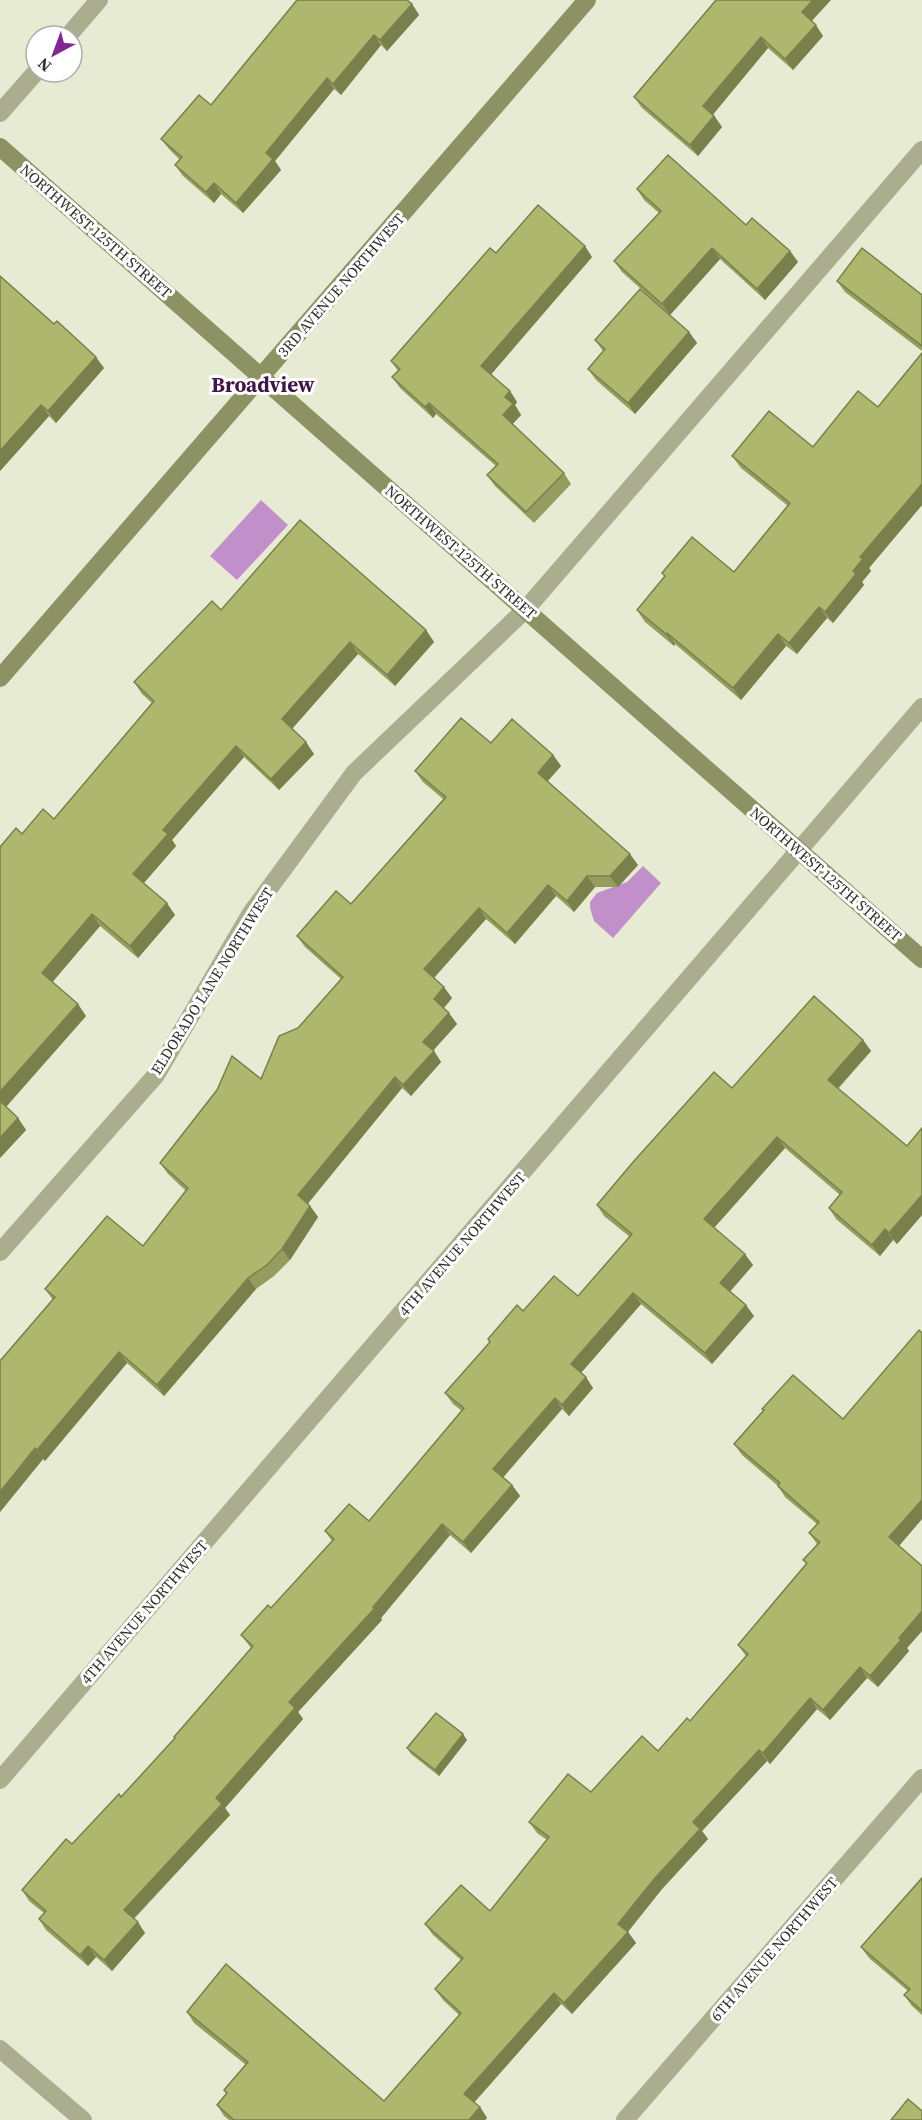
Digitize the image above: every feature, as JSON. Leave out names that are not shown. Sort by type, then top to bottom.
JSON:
[{"type":"street","points":[[78,24],[99,0]]},
{"type":"street","name":"3RD AVENUE NORTHWEST","points":[[0,678],[587,0]]},
{"type":"street","points":[[0,113],[25,84]]},
{"type":"street","name":"NORTHWEST 125TH STREET","points":[[0,147],[922,958]]},
{"type":"street","name":"ELDORADO LANE NORTHWEST","points":[[0,1252],[156,1075],[251,913],[354,773],[526,609],[922,150]]},
{"type":"street","name":"4TH AVENUE NORTHWEST","points":[[0,1780],[922,707]]},
{"type":"street","name":"6TH AVENUE NORTHWEST","points":[[625,2120],[922,1778]]},
{"type":"street","points":[[0,2049],[83,2120]]},
{"type":"shaded area","points":[[261,500],[288,525],[237,580],[210,556]]},
{"type":"shaded area","points":[[643,866],[661,883],[613,938],[594,921],[590,902],[597,893],[627,882]]},
{"type":"building","points":[[297,0],[407,0],[412,4],[380,40],[374,35],[333,84],[327,78],[266,153],[273,159],[236,203],[214,183],[206,192],[175,165],[182,157],[161,139],[199,95],[211,105]]},
{"type":"building","points":[[716,0],[813,0],[802,12],[816,25],[785,59],[761,37],[703,106],[714,116],[690,145],[634,97]]},
{"type":"building","points":[[668,155],[746,225],[752,218],[790,251],[757,289],[712,248],[662,304],[614,261],[661,211],[637,189]]},
{"type":"building","points":[[538,205],[585,246],[481,366],[510,391],[505,397],[513,404],[503,415],[564,473],[526,512],[487,475],[498,464],[429,403],[425,407],[392,377],[400,369],[391,361],[490,248],[496,253]]},
{"type":"building","points":[[862,248],[922,295],[922,346],[837,281]]},
{"type":"building","points":[[0,276],[54,324],[57,321],[96,357],[48,411],[41,405],[0,451]]},
{"type":"building","points":[[640,289],[689,332],[628,403],[588,369],[605,349],[595,340]]},
{"type":"building","points":[[922,353],[922,484],[860,557],[863,559],[853,571],[856,574],[825,612],[819,607],[789,643],[778,634],[733,688],[637,610],[665,576],[662,573],[692,537],[734,572],[790,503],[732,456],[769,411],[813,447],[858,391],[878,407]]},
{"type":"building","points":[[300,520],[426,630],[387,675],[350,642],[282,719],[306,742],[271,779],[236,746],[163,830],[168,834],[133,874],[167,903],[130,946],[92,914],[42,973],[78,1004],[0,1092],[0,847],[16,828],[22,834],[43,809],[54,819],[154,701],[134,682],[212,601],[221,610]]},
{"type":"building","points":[[461,718],[491,743],[512,719],[553,755],[538,773],[630,854],[610,876],[587,876],[567,901],[548,885],[507,933],[479,908],[424,969],[444,987],[434,999],[449,1013],[423,1042],[434,1051],[403,1085],[395,1077],[298,1195],[310,1206],[282,1249],[267,1265],[248,1278],[157,1385],[119,1352],[37,1450],[35,1448],[0,1492],[0,1361],[55,1297],[45,1289],[107,1216],[143,1246],[188,1188],[160,1163],[217,1090],[232,1056],[261,1079],[279,1036],[298,1028],[343,977],[297,936],[336,891],[351,904],[446,797],[415,771]]},
{"type":"building","points":[[814,996],[863,1040],[828,1080],[907,1146],[922,1128],[922,1195],[889,1233],[885,1229],[872,1245],[829,1208],[842,1192],[777,1137],[704,1219],[745,1254],[720,1283],[746,1305],[705,1353],[633,1293],[571,1364],[586,1377],[562,1405],[555,1398],[493,1469],[512,1485],[463,1542],[442,1524],[373,1607],[374,1609],[289,1702],[295,1708],[216,1798],[222,1804],[124,1910],[138,1922],[104,1960],[88,1946],[80,1955],[39,1919],[46,1911],[22,1890],[66,1839],[72,1844],[119,1794],[121,1797],[175,1738],[253,1646],[241,1635],[268,1605],[271,1608],[334,1539],[325,1531],[349,1504],[369,1521],[464,1408],[445,1393],[490,1342],[488,1339],[517,1305],[523,1311],[554,1276],[578,1296],[632,1234],[597,1205],[634,1161],[714,1072],[732,1088]]},
{"type":"building","points":[[0,1101],[18,1118],[0,1138]]},
{"type":"building","points":[[919,1330],[922,1333],[922,1500],[889,1537],[922,1566],[922,1611],[870,1676],[860,1667],[823,1710],[810,1698],[763,1753],[759,1750],[693,1822],[700,1829],[655,1878],[618,1924],[628,1932],[564,2003],[554,1993],[464,2094],[480,2107],[469,2120],[234,2120],[217,2105],[227,2093],[224,2090],[248,2062],[187,2012],[226,1964],[384,2101],[461,2013],[435,1989],[463,1958],[425,1924],[461,1885],[490,1911],[549,1837],[529,1822],[568,1774],[591,1792],[642,1736],[658,1751],[687,1718],[690,1721],[748,1654],[738,1645],[807,1563],[803,1560],[820,1542],[809,1533],[819,1522],[778,1486],[780,1483],[734,1444],[793,1375],[843,1419]]},
{"type":"building","points":[[436,1713],[463,1734],[435,1770],[407,1748]]},
{"type":"building","points":[[922,1878],[922,2011],[904,1995],[910,1989],[861,1947]]},
{"type":"building","points":[[908,2099],[922,2111],[922,2120],[891,2120]]},
{"type":"district","name":"Broadview","points":[[263,384]]}]
